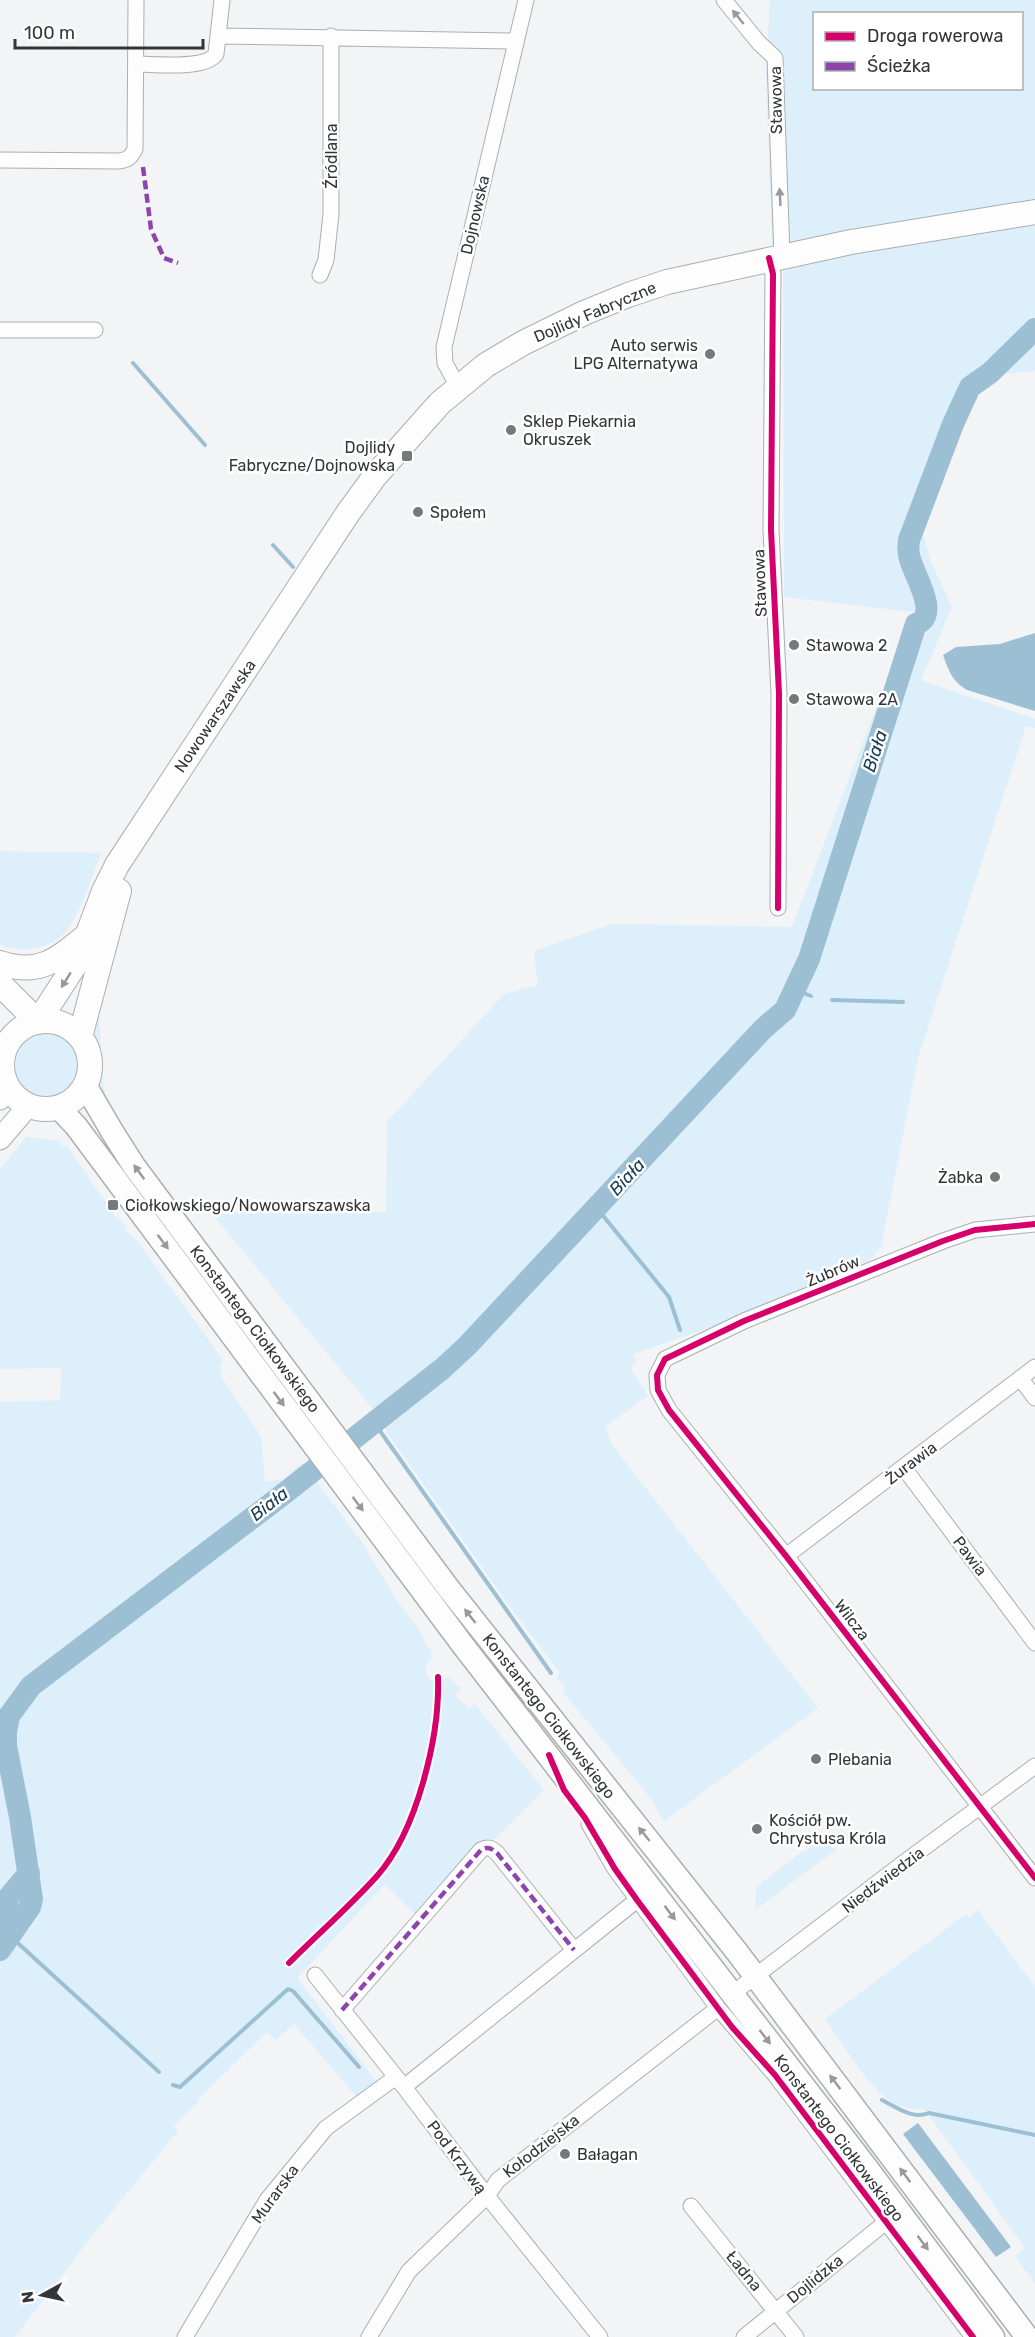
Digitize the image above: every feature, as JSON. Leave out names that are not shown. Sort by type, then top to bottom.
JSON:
[{"type":"highway","name":"Dojlidy Fabryczne","points":[[297,590],[348,513],[386,462],[440,403],[458,387],[510,350],[614,300],[682,278],[883,236],[1034,212]]},
{"type":"highway","name":"Nowowarszawska","points":[[38,1022],[78,960],[104,891],[132,842],[297,590]]},
{"type":"highway","name":"Nowowarszawska","points":[[80,1037],[132,842]]},
{"type":"highway","points":[[0,963],[27,968],[47,964],[64,954],[87,934]]},
{"type":"highway","points":[[0,984],[38,1022]]},
{"type":"highway","points":[[38,1022],[61,1024],[80,1037],[89,1055],[89,1075],[86,1085],[74,1099],[58,1107],[39,1108],[4,1093],[3,1042],[19,1030],[38,1022]]},
{"type":"main road","name":"Konstantego Ciołkowskiego","points":[[86,1085],[134,1166],[331,1431],[339,1461],[725,2001],[863,2163],[993,2337]]},
{"type":"main road","points":[[0,1139],[29,1105]]},
{"type":"main road","name":"Konstantego Ciołkowskiego","points":[[58,1107],[83,1135],[313,1445],[339,1461],[449,1588],[755,1976],[1027,2337]]},
{"type":"main road","points":[[583,1800],[598,1799],[604,1789],[602,1782]]},
{"type":"main road","points":[[863,2163],[869,2149],[877,2146],[887,2150]]},
{"type":"street","points":[[0,160],[125,160],[132,155],[135,149],[136,0]]},
{"type":"street","points":[[136,64],[201,64],[212,59],[216,54],[222,0]]},
{"type":"street","name":"Dojnowska","points":[[458,387],[444,363],[444,347],[525,0]]},
{"type":"street","name":"Stawowa","points":[[724,0],[759,43],[776,58],[776,257],[772,274],[771,530],[779,711],[778,908]]},
{"type":"street","points":[[219,36],[331,36],[516,41]]},
{"type":"street","name":"Źródlana","points":[[320,275],[326,260],[331,214],[331,36]]},
{"type":"street","points":[[0,330],[95,330]]},
{"type":"street","name":"Żubrów","points":[[657,1375],[665,1359],[744,1321],[885,1264],[975,1230],[1035,1224]]},
{"type":"street","name":"Żurawia","points":[[786,1556],[1035,1367]]},
{"type":"street","name":"Wilcza","points":[[657,1375],[658,1390],[669,1410],[786,1556],[1035,1878]]},
{"type":"street","points":[[1021,1379],[1035,1398]]},
{"type":"street","name":"Pawia","points":[[904,1468],[1035,1643]]},
{"type":"street","name":"Konstantego Ciołkowskiego","points":[[549,1755],[564,1790],[585,1818],[615,1869],[637,1900],[725,2001],[775,2075],[974,2337]]},
{"type":"street","name":"Niedźwiedzia","points":[[725,2001],[902,1864],[1035,1766]]},
{"type":"street","points":[[342,2010],[481,1850],[486,1848],[492,1848],[497,1853],[574,1950]]},
{"type":"street","name":"Murarska","points":[[185,2337],[267,2200],[326,2128],[400,2082],[637,1900]]},
{"type":"street","name":"Pod Krzywą","points":[[315,1975],[595,2335]]},
{"type":"street","name":"Kołodziejska","points":[[369,2337],[409,2271],[487,2196],[498,2180],[725,2001]]},
{"type":"street","name":"Ładna","points":[[691,2206],[796,2337]]},
{"type":"street","name":"Dojlidzka","points":[[744,2337],[886,2222]]},
{"type":"shaded area","points":[[770,0],[1035,0],[1035,371],[993,375],[971,389],[918,517],[931,562],[952,607],[921,680],[1035,719],[1035,728],[1026,726],[918,1058],[881,1247],[870,1260],[718,1325],[633,1354],[637,1362],[630,1368],[648,1396],[607,1425],[606,1430],[612,1445],[818,1708],[664,1821],[652,1800],[563,1692],[565,1688],[557,1678],[560,1673],[518,1618],[386,1431],[386,1425],[210,1211],[386,1212],[387,1122],[504,994],[538,985],[534,951],[612,924],[792,927],[913,612],[784,597],[783,262],[772,245],[766,75]]},
{"type":"shaded area","points":[[0,851],[101,853],[75,918],[64,934],[48,945],[18,949],[0,944]]},
{"type":"shaded area","points":[[97,1013],[99,1015],[105,1103],[94,1036]]},
{"type":"shaded area","points":[[40,1031],[52,1031],[64,1036],[74,1046],[79,1064],[77,1077],[64,1092],[52,1097],[40,1097],[28,1092],[18,1082],[13,1070],[13,1058],[18,1046],[28,1036]]},
{"type":"shaded area","points":[[26,1137],[57,1140],[64,1147],[67,1145],[114,1215],[127,1227],[125,1230],[138,1242],[223,1360],[220,1366],[222,1378],[261,1436],[265,1482],[284,1479],[302,1462],[359,1538],[398,1602],[421,1633],[428,1648],[431,1649],[432,1658],[426,1668],[428,1677],[436,1682],[447,1677],[452,1678],[451,1681],[462,1688],[455,1695],[469,1709],[475,1704],[544,1790],[417,1916],[385,1884],[297,1978],[376,2081],[357,2097],[294,2024],[276,2040],[267,2032],[197,2100],[199,2102],[174,2126],[178,2131],[87,2242],[15,2337],[0,2337],[0,1402],[60,1400],[61,1368],[0,1369],[0,1170]]},
{"type":"shaded area","points":[[816,1845],[826,1845],[837,1849],[755,1910],[756,1887],[802,1852]]},
{"type":"shaded area","points":[[978,1910],[1035,1986],[1035,2284],[1015,2256],[1025,2248],[925,2110],[901,2106],[884,2096],[865,2076],[825,2019],[966,1914],[969,1918]]},
{"type":"water","points":[[1035,633],[1035,711],[962,687],[949,671],[943,655],[956,647],[1000,644]]},
{"type":"water","points":[[918,2123],[1011,2247],[996,2257],[903,2134]]},
{"type":"waterway","name":"Biała","points":[[0,1950],[30,1907],[32,1899],[20,1817],[6,1746],[9,1716],[31,1686],[281,1496],[442,1369],[467,1346],[763,1029],[785,1010],[809,959],[916,624],[923,620],[926,613],[924,594],[909,557],[909,540],[953,424],[970,387],[990,373],[1035,329]]},
{"type":"waterway","points":[[133,363],[205,445]]},
{"type":"waterway","points":[[273,545],[293,567]]},
{"type":"waterway","points":[[796,990],[811,996]]},
{"type":"waterway","points":[[832,1000],[903,1002]]},
{"type":"waterway","points":[[596,1207],[669,1297],[680,1330]]},
{"type":"waterway","points":[[373,1421],[551,1673]]},
{"type":"waterway","name":"Biała","points":[[0,1922],[9,1897],[29,1873]]},
{"type":"waterway","points":[[9,1935],[159,2072]]},
{"type":"waterway","points":[[173,2085],[180,2087],[288,1989],[293,1991],[359,2067]]},
{"type":"waterway","points":[[882,2100],[911,2114],[929,2113],[1035,2135]]},
{"type":"marked path","points":[[143,167],[151,229],[164,258],[178,263]]},
{"type":"marked path","points":[[342,2010],[481,1850],[486,1848],[497,1853],[574,1950]]},
{"type":"cycle path","points":[[769,258],[773,274],[771,530],[779,694],[778,908]]},
{"type":"cycle path","points":[[1035,1224],[975,1230],[943,1241],[744,1321],[665,1359],[657,1375],[658,1390],[669,1410],[786,1556],[1035,1878]]},
{"type":"cycle path","points":[[289,1963],[377,1876],[404,1834],[423,1782],[430,1754],[438,1701],[438,1677]]},
{"type":"cycle path","points":[[549,1755],[564,1790],[585,1818],[615,1869],[637,1900],[732,2027],[775,2075],[973,2337]]},
{"type":"place","name":"Auto serwis LPG Alternatywa","points":[[710,354]]},
{"type":"place","name":"Sklep Piekarnia Okruszek","points":[[511,430]]},
{"type":"place","name":"Dojlidy Fabryczne/Dojnowska","points":[[407,456]]},
{"type":"place","name":"Społem","points":[[418,512]]},
{"type":"place","name":"Stawowa 2","points":[[794,645]]},
{"type":"place","name":"Stawowa 2A","points":[[794,699]]},
{"type":"place","name":"Żabka","points":[[995,1177]]},
{"type":"place","name":"Ciołkowskiego/Nowowarszawska","points":[[113,1205]]},
{"type":"place","name":"Plebania","points":[[816,1759]]},
{"type":"place","name":"Kościół pw. Chrystusa Króla","points":[[757,1829]]},
{"type":"place","name":"Bałagan","points":[[565,2154]]}]
